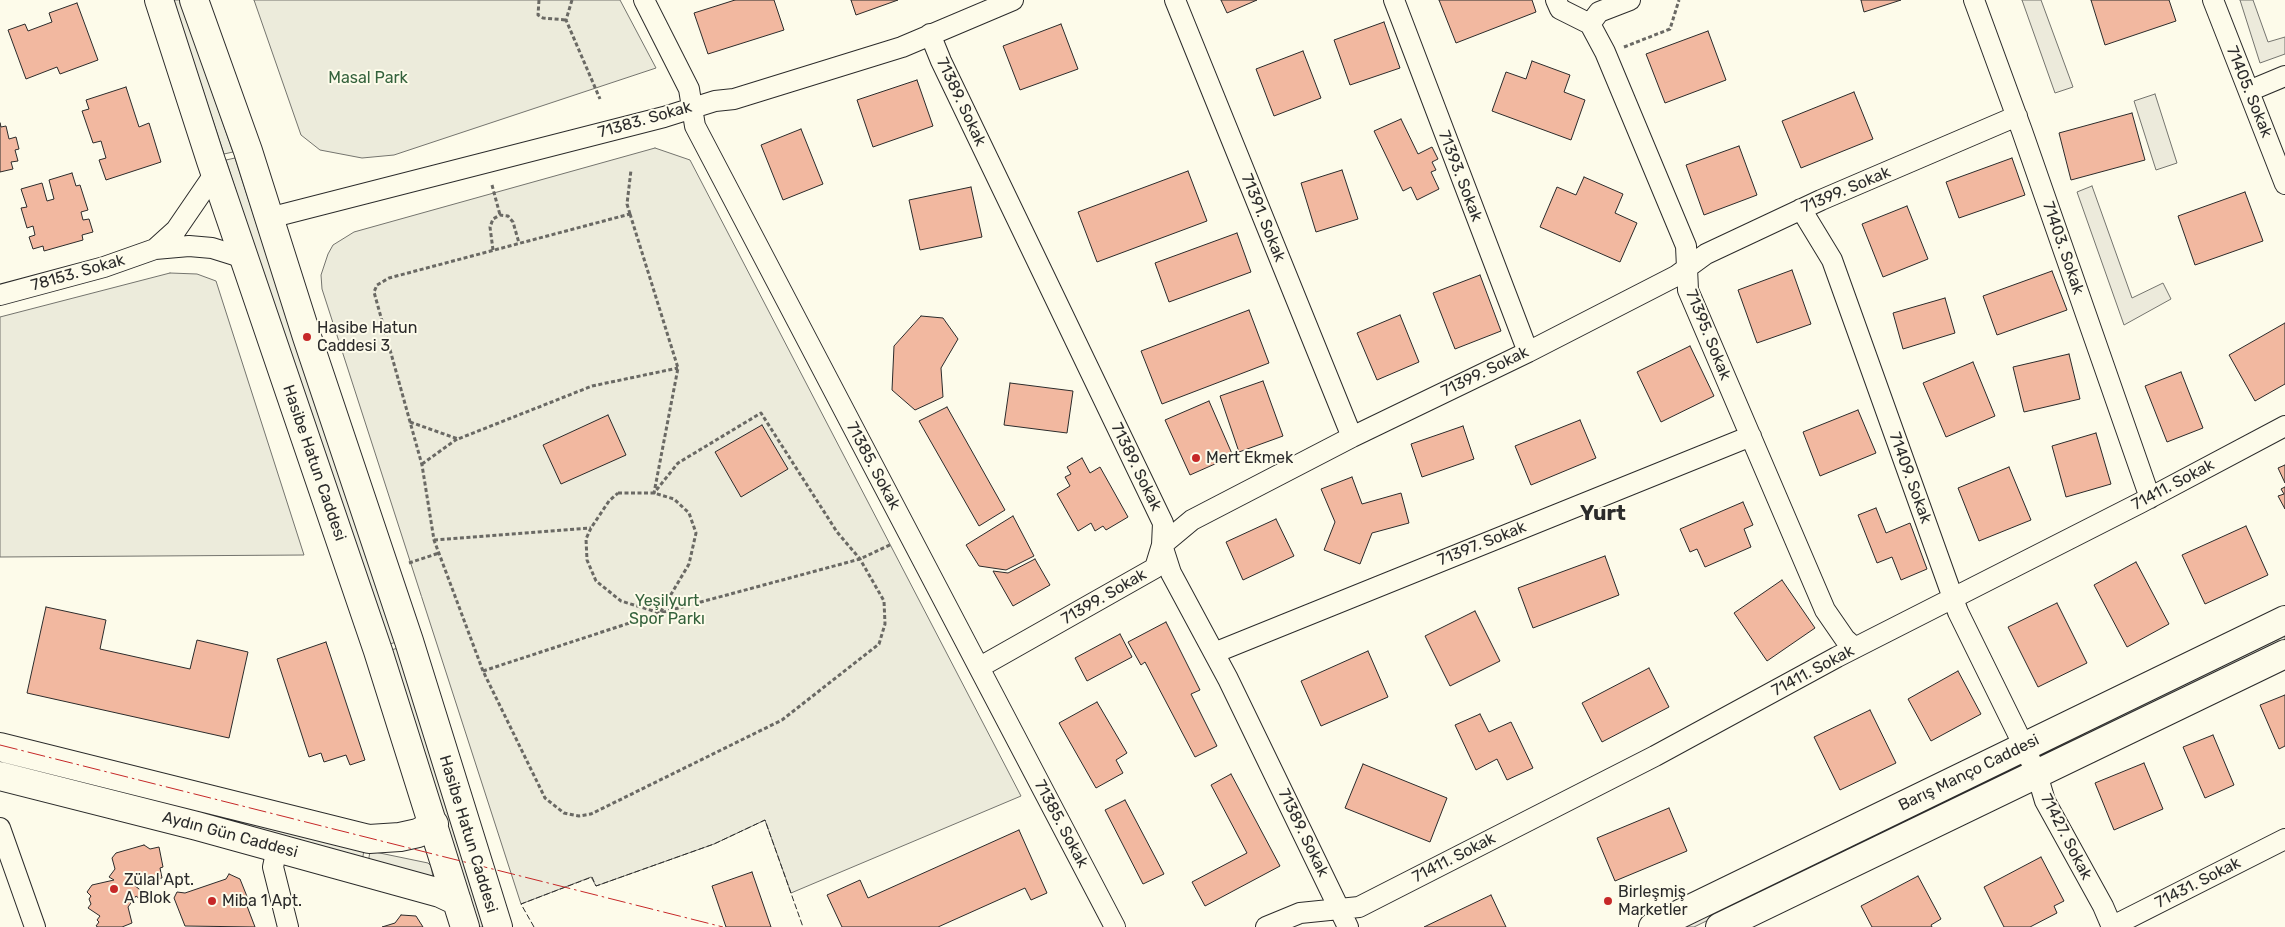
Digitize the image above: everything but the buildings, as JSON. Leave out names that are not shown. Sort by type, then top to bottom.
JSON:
[{"type":"main road","name":"Hasibe Hatun Caddesi","points":[[159,0],[214,172],[378,651],[466,927]]},
{"type":"main road","name":"Hasibe Hatun Caddesi","points":[[194,0],[248,151],[409,641],[498,927]]},
{"type":"main road","name":"Barış Manço Caddesi","points":[[1653,927],[2285,620]]},
{"type":"main road","name":"Barış Manço Caddesi","points":[[1720,927],[2285,654]]},
{"type":"main road","name":"Aydın Gün Caddesi","points":[[0,747],[369,839],[400,837],[418,833],[434,824]]},
{"type":"main road","name":"Aydın Gün Caddesi","points":[[0,776],[277,848],[440,893],[457,901]]},
{"type":"street","name":"71385. Sokak","points":[[644,0],[689,89],[695,126],[1115,927]]},
{"type":"street","name":"71383. Sokak","points":[[269,218],[664,117],[715,101],[734,99],[902,47],[1013,0]]},
{"type":"street","name":"71391. Sokak","points":[[1175,0],[1352,437]]},
{"type":"street","name":"71393. Sokak","points":[[1394,0],[1528,352]]},
{"type":"street","points":[[1556,0],[1560,9],[1590,24],[1599,12],[1630,0]]},
{"type":"street","name":"71403. Sokak","points":[[1974,0],[2017,116],[2150,498]]},
{"type":"street","name":"71405. Sokak","points":[[2212,0],[2285,184]]},
{"type":"street","name":"71395. Sokak","points":[[1590,24],[1606,52],[1686,246],[1688,290],[1825,610],[1845,639],[1856,648]]},
{"type":"street","name":"71389. Sokak","points":[[930,34],[941,61],[1163,523],[1162,545],[1171,573],[1214,653],[1348,927]]},
{"type":"street","points":[[2249,91],[2285,76]]},
{"type":"street","name":"71399. Sokak","points":[[980,667],[1155,568],[1162,545],[1192,520],[1352,437],[1528,352],[1676,276],[1706,254],[1801,209],[2017,116]]},
{"type":"street","name":"78153. Sokak","points":[[155,250],[176,230],[214,172]]},
{"type":"street","name":"71409. Sokak","points":[[1801,209],[1832,260],[1953,598],[2023,746]]},
{"type":"street","name":"78153. Sokak","points":[[0,295],[104,268],[155,250],[189,246],[212,248],[244,258]]},
{"type":"street","name":"71411. Sokak","points":[[1266,927],[1300,913],[1359,907],[1655,756],[1856,648],[2150,498],[2285,426]]},
{"type":"street","name":"71397. Sokak","points":[[1214,653],[1751,436]]},
{"type":"street","name":"71427. Sokak","points":[[2023,746],[2036,774],[2045,801],[2103,906],[2112,927]]},
{"type":"street","points":[[0,828],[35,927]]},
{"type":"street","name":"71431. Sokak","points":[[2112,927],[2285,840]]},
{"type":"street","points":[[277,848],[273,867],[288,927]]},
{"type":"path","points":[[539,0],[538,15],[543,18],[566,20]]},
{"type":"path","points":[[572,0],[566,20],[600,99]]},
{"type":"path","points":[[1621,48],[1670,29],[1679,0]]},
{"type":"path","points":[[631,170],[627,204],[678,368],[654,493]]},
{"type":"path","points":[[492,185],[500,215]]},
{"type":"path","points":[[630,214],[389,278],[377,285],[374,292],[422,464],[434,540],[483,670],[545,798],[564,813],[579,816],[591,814],[782,720],[879,644],[885,624],[884,601],[860,559],[837,532],[761,414],[678,463],[654,493]]},
{"type":"path","points":[[493,250],[490,227],[493,219],[500,215],[508,216],[513,222],[519,244]]},
{"type":"path","points":[[422,464],[458,439],[592,386],[678,368]]},
{"type":"path","points":[[410,422],[458,439]]},
{"type":"path","points":[[618,493],[654,493],[674,499],[689,513],[696,533],[689,564],[660,613],[621,601],[596,581],[587,560],[586,539],[591,528],[609,500],[618,493]]},
{"type":"path","points":[[434,540],[591,528]]},
{"type":"path","points":[[483,670],[660,613],[860,559],[897,542]]},
{"type":"path","points":[[404,564],[439,553]]},
{"type":"green space","points":[[173,0],[180,0],[233,152],[224,154]]},
{"type":"green space","name":"Masal Park","points":[[254,0],[620,0],[656,68],[394,155],[362,158],[320,150],[301,135]]},
{"type":"green space","name":"Yeşilyurt Spor Parkı","points":[[655,148],[690,160],[1021,796],[791,893],[765,820],[714,844],[596,886],[591,877],[521,904],[322,289],[321,275],[333,245],[354,232]]},
{"type":"green space","points":[[235,158],[396,642],[390,644],[226,160]]},
{"type":"green space","points":[[170,273],[197,274],[216,281],[304,555],[0,557],[0,317]]},
{"type":"green space","points":[[2285,633],[2285,641],[2100,729],[2098,724]]},
{"type":"green space","points":[[398,648],[486,927],[479,927],[391,650]]},
{"type":"green space","points":[[2001,770],[2004,775],[1752,899],[1749,893]]},
{"type":"green space","points":[[155,798],[364,850],[362,862],[154,801]]},
{"type":"green space","points":[[370,851],[428,863],[431,866],[433,877],[368,864]]},
{"type":"green space","points":[[1740,897],[1743,903],[1694,927],[1679,927]]},
{"type":"shaded area","points":[[2022,0],[2041,0],[2073,87],[2055,93]]},
{"type":"shaded area","points":[[2240,0],[2253,0],[2268,42],[2285,37],[2285,54],[2260,63]]},
{"type":"shaded area","points":[[2155,94],[2177,163],[2156,170],[2134,101]]},
{"type":"shaded area","points":[[2092,186],[2132,298],[2163,283],[2171,299],[2124,325],[2077,192]]},
{"type":"fence","points":[[534,927],[521,904],[592,877],[596,886],[714,844],[765,820],[803,927]]},
{"type":"power","points":[[0,745],[723,927]]},
{"type":"place","name":"Hasibe Hatun Caddesi 3","points":[[307,337]]},
{"type":"place","name":"Mert Ekmek","points":[[1196,458]]},
{"type":"place","name":"Zülal Apt. A Blok","points":[[114,889]]},
{"type":"place","name":"Miba 1 Apt.","points":[[212,901]]},
{"type":"place","name":"Birleşmiş Marketler","points":[[1608,901]]},
{"type":"district","name":"Yurt","points":[[1603,514]]}]
